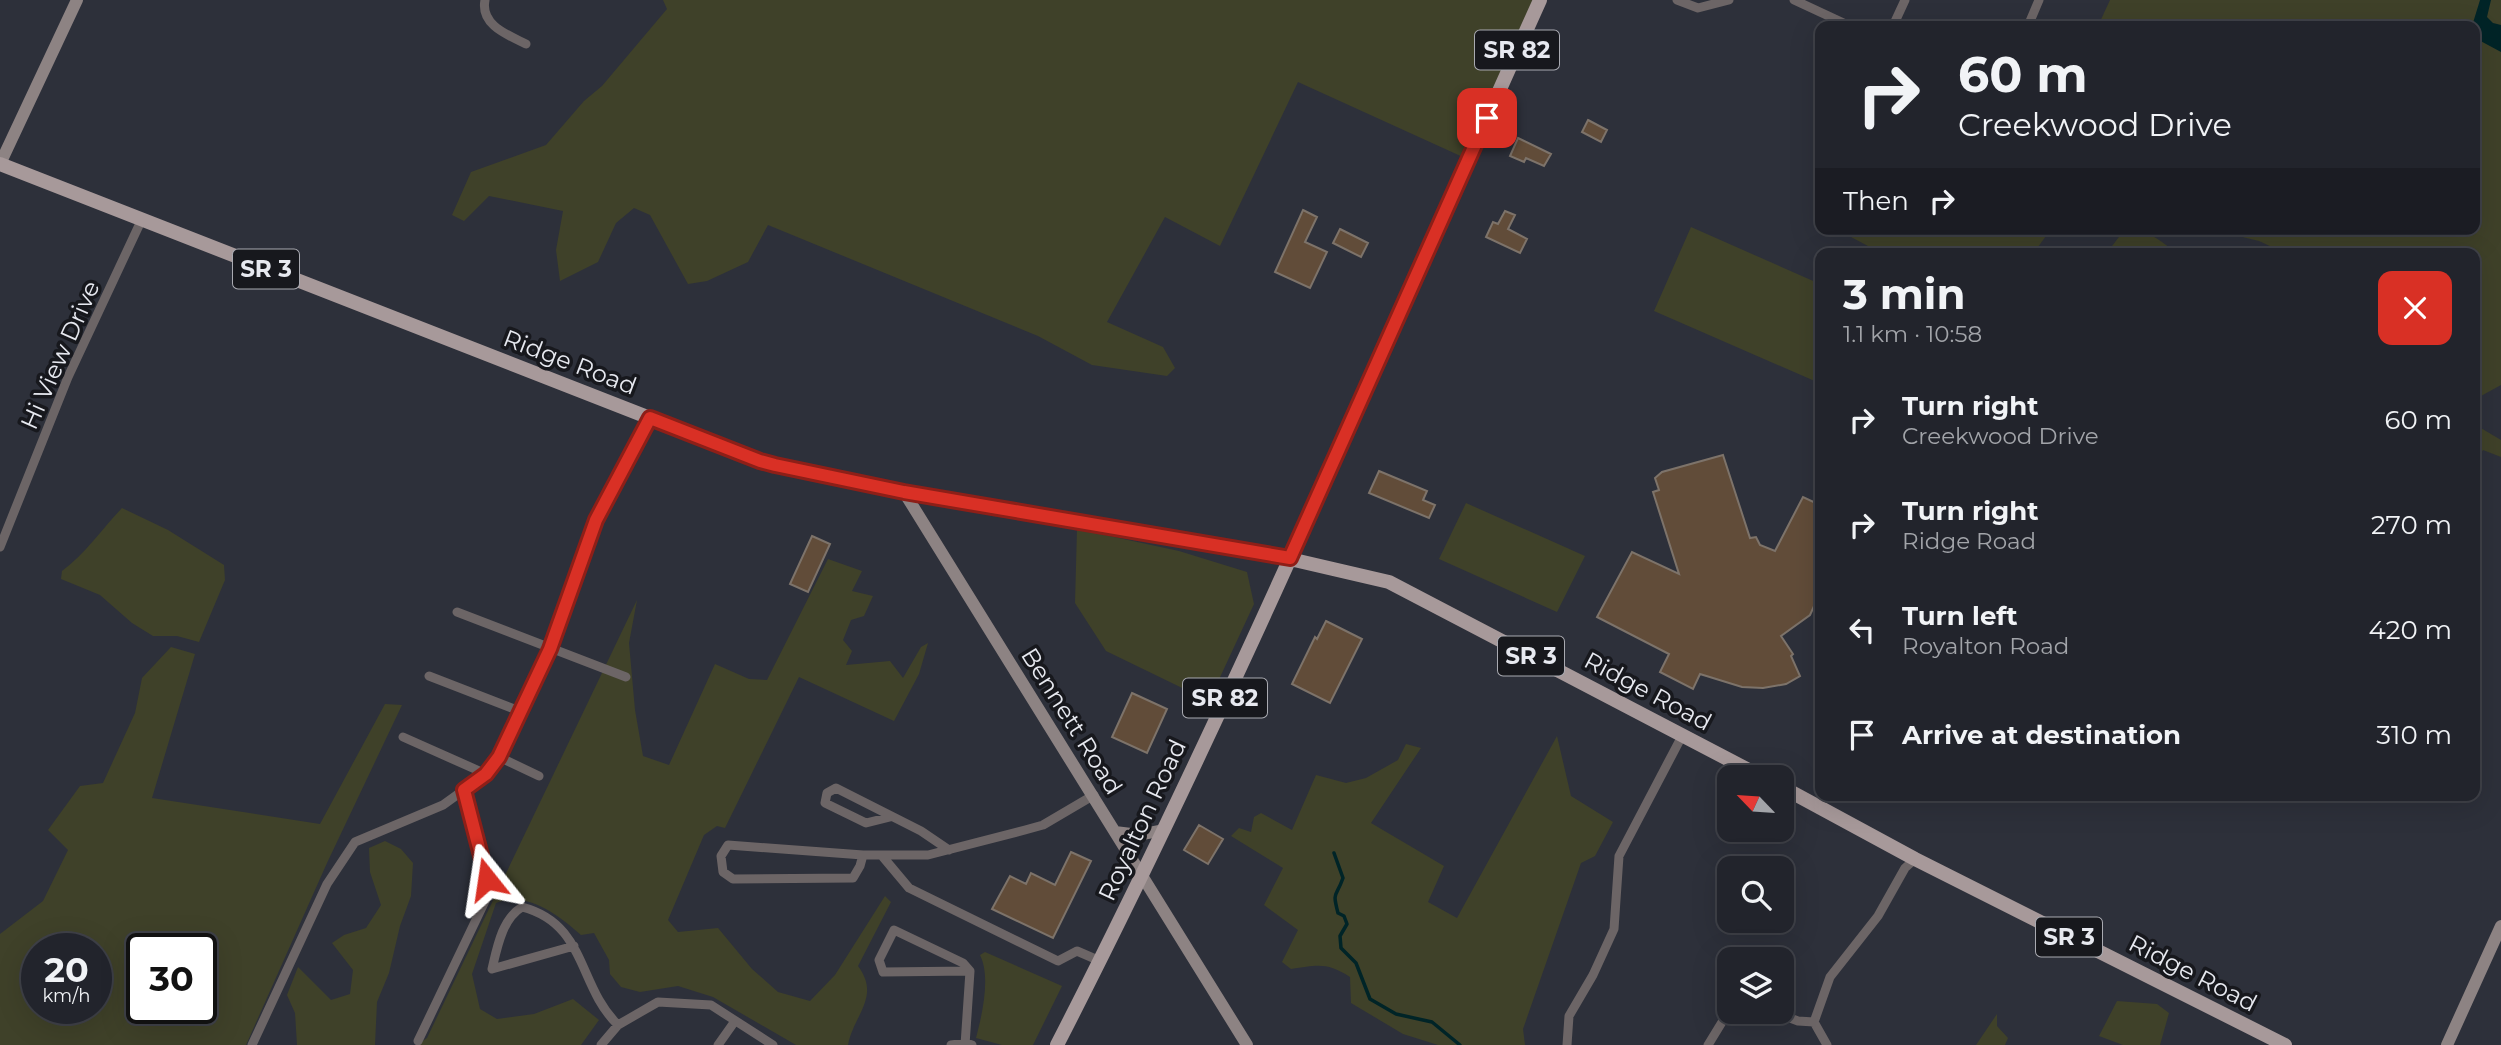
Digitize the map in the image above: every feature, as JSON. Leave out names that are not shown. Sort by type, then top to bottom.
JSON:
[{"type":"main road","name":"Royalton Road","points":[[1056,1045],[1142,876],[1290,558],[1540,0]]},
{"type":"main road","name":"Ridge Road","points":[[0,164],[760,461],[904,492],[1290,558],[1388,582],[1739,765]]},
{"type":"main road","name":"Ridge Road","points":[[1794,794],[1916,859],[2285,1045]]},
{"type":"street","points":[[0,164],[77,0]]},
{"type":"street","points":[[485,0],[487,17],[496,29],[526,44]]},
{"type":"street","points":[[1676,0],[1698,8],[1729,0]]},
{"type":"street","points":[[1794,0],[1839,21]]},
{"type":"street","points":[[1895,21],[1905,0]]},
{"type":"street","points":[[2030,21],[2039,0]]},
{"type":"street","name":"Hi View Drive","points":[[0,547],[68,377],[142,219]]},
{"type":"street","points":[[252,1045],[327,884],[355,842],[443,805],[486,774],[499,757],[550,649],[596,520],[650,418]]},
{"type":"street","name":"Bennett Road","points":[[904,492],[1247,1045]]},
{"type":"street","points":[[457,612],[626,677]]},
{"type":"street","points":[[429,676],[522,712]]},
{"type":"street","points":[[1567,1045],[1569,1016],[1593,975],[1614,929],[1619,856],[1682,736]]},
{"type":"street","points":[[403,737],[486,774]]},
{"type":"street","points":[[499,757],[539,776]]},
{"type":"street","points":[[890,817],[866,823],[825,803],[827,793],[836,788],[921,831],[949,850]]},
{"type":"street","points":[[418,1041],[486,899],[487,879],[464,790]]},
{"type":"street","points":[[863,855],[853,878],[746,879],[733,879],[723,872],[721,856],[728,845],[863,855],[883,857],[928,855],[1043,825],[1094,795]]},
{"type":"street","points":[[1115,832],[1139,835],[1163,830]]},
{"type":"street","points":[[883,857],[909,888],[1058,961],[1077,951],[1100,961]]},
{"type":"street","points":[[1827,1045],[1814,1022],[1830,977],[1878,916],[1905,868],[1916,859]]},
{"type":"street","points":[[575,946],[492,969],[499,941],[513,912],[522,907],[554,921],[575,946],[603,1011],[618,1025]]},
{"type":"street","points":[[2447,1045],[2501,926]]},
{"type":"street","points":[[951,1045],[968,1044],[970,971],[963,963],[894,930],[879,960],[883,972],[970,971]]},
{"type":"street","points":[[601,1045],[618,1025],[658,1002],[711,1005],[773,1045]]},
{"type":"street","points":[[1794,1020],[1814,1022]]},
{"type":"street","points":[[718,1045],[735,1021]]},
{"type":"street","points":[[1709,1045],[1721,1024]]},
{"type":"shaded area","points":[[663,0],[1535,0],[1465,158],[1298,82],[1220,246],[1165,217],[1107,322],[1163,347],[1175,368],[1167,376],[1092,365],[1038,336],[768,225],[748,262],[707,281],[688,284],[650,215],[634,208],[616,223],[598,262],[560,281],[556,250],[563,211],[489,196],[464,221],[452,215],[471,172],[546,145],[584,101],[602,86],[667,9]]},
{"type":"shaded area","points":[[2110,0],[2501,0],[2501,385],[2480,397],[2480,248],[2274,248],[2234,235],[2480,235],[2480,21],[2100,21]]},
{"type":"shaded area","points":[[2480,0],[2491,0],[2487,17],[2493,23],[2501,25],[2501,52],[2480,41],[2480,21],[2474,21]]},
{"type":"shaded area","points":[[1691,227],[1815,282],[1815,381],[1654,311]]},
{"type":"shaded area","points":[[2047,235],[2037,248],[1872,248],[1851,237]]},
{"type":"shaded area","points":[[2120,235],[2150,235],[2170,248],[2111,248]]},
{"type":"shaded area","points":[[2480,428],[2501,440],[2501,457],[2483,450],[2480,455]]},
{"type":"shaded area","points":[[1466,503],[1585,556],[1557,612],[1439,559]]},
{"type":"shaded area","points":[[122,508],[168,530],[224,565],[225,580],[199,642],[177,636],[153,636],[132,623],[100,595],[61,579],[62,571],[86,549]]},
{"type":"shaded area","points":[[1077,529],[1179,551],[1247,572],[1254,604],[1209,701],[1106,651],[1075,603]]},
{"type":"shaded area","points":[[828,559],[862,571],[852,591],[873,596],[864,616],[851,620],[843,640],[852,651],[846,665],[890,661],[903,678],[921,647],[928,643],[919,674],[894,721],[799,677],[725,828],[717,826],[704,835],[668,920],[678,932],[718,928],[752,969],[778,992],[810,1001],[835,975],[885,896],[891,902],[858,966],[867,987],[867,996],[848,1045],[796,1045],[713,997],[678,986],[640,992],[621,987],[610,974],[609,960],[594,933],[581,935],[542,907],[530,902],[507,900],[496,903],[472,974],[480,1009],[497,1019],[534,1014],[573,999],[599,1020],[581,1045],[417,1045],[427,1038],[637,600],[629,643],[635,710],[643,756],[669,765],[715,664],[749,679],[767,680]]},
{"type":"shaded area","points":[[171,647],[195,654],[152,798],[320,824],[385,704],[402,705],[327,863],[246,1045],[0,1045],[0,934],[43,901],[68,850],[48,830],[80,786],[103,783],[135,713],[142,678]]},
{"type":"shaded area","points":[[1557,736],[1571,796],[1613,822],[1595,856],[1581,863],[1523,1029],[1525,1045],[1438,1045],[1403,1034],[1351,1003],[1350,977],[1342,972],[1322,966],[1291,969],[1282,962],[1298,930],[1264,905],[1283,868],[1231,836],[1239,828],[1251,832],[1254,817],[1261,813],[1292,830],[1316,775],[1346,783],[1366,778],[1398,760],[1406,744],[1421,748],[1371,823],[1444,866],[1428,902],[1457,918]]},
{"type":"shaded area","points":[[385,841],[401,849],[413,863],[411,896],[400,926],[389,973],[377,1002],[375,1045],[297,1045],[295,1013],[287,995],[298,967],[331,1000],[350,994],[353,970],[332,943],[344,935],[366,928],[381,905],[370,872],[369,848]]},
{"type":"shaded area","points":[[985,952],[1062,986],[1033,1045],[1002,1045],[976,1038],[985,985],[980,955]]},
{"type":"shaded area","points":[[2117,1001],[2157,1004],[2169,1013],[2160,1045],[2123,1045],[2099,1036]]},
{"type":"shaded area","points":[[1997,1014],[1997,1026],[2008,1038],[2005,1045],[1976,1045]]},
{"type":"building","points":[[1588,120],[1607,130],[1601,142],[1582,132]]},
{"type":"building","points":[[1518,138],[1551,154],[1544,166],[1526,158],[1524,162],[1510,156]]},
{"type":"building","points":[[1303,210],[1317,217],[1305,242],[1327,252],[1310,288],[1275,272]]},
{"type":"building","points":[[1505,211],[1515,215],[1508,229],[1527,239],[1520,253],[1486,237],[1493,222],[1498,224]]},
{"type":"building","points":[[1340,229],[1368,243],[1361,257],[1333,243]]},
{"type":"building","points":[[1723,455],[1750,538],[1756,537],[1760,545],[1775,551],[1803,497],[1815,503],[1815,604],[1810,615],[1781,636],[1793,654],[1791,656],[1800,676],[1786,684],[1763,688],[1742,687],[1700,674],[1693,689],[1660,672],[1669,654],[1597,617],[1632,552],[1679,574],[1653,492],[1659,490],[1655,478],[1662,472]]},
{"type":"building","points":[[1379,471],[1427,491],[1423,500],[1435,505],[1429,518],[1369,493]]},
{"type":"building","points":[[812,536],[830,544],[808,592],[790,584]]},
{"type":"building","points":[[1326,621],[1362,639],[1330,703],[1292,684]]},
{"type":"building","points":[[1132,693],[1167,709],[1147,753],[1112,737]]},
{"type":"building","points":[[1199,825],[1223,839],[1208,864],[1184,850]]},
{"type":"building","points":[[1071,852],[1091,861],[1053,938],[992,909],[1010,876],[1026,884],[1031,873],[1055,885]]},
{"type":"waterway","points":[[1334,853],[1343,878],[1335,901],[1338,913],[1344,916],[1347,924],[1340,936],[1341,948],[1356,963],[1370,999],[1396,1014],[1432,1022],[1460,1045]]},
{"type":"route","points":[[487,879],[464,790],[486,774],[499,757],[522,712],[550,649],[596,520],[650,418],[775,465],[904,492],[1290,558],[1487,118]]}]
